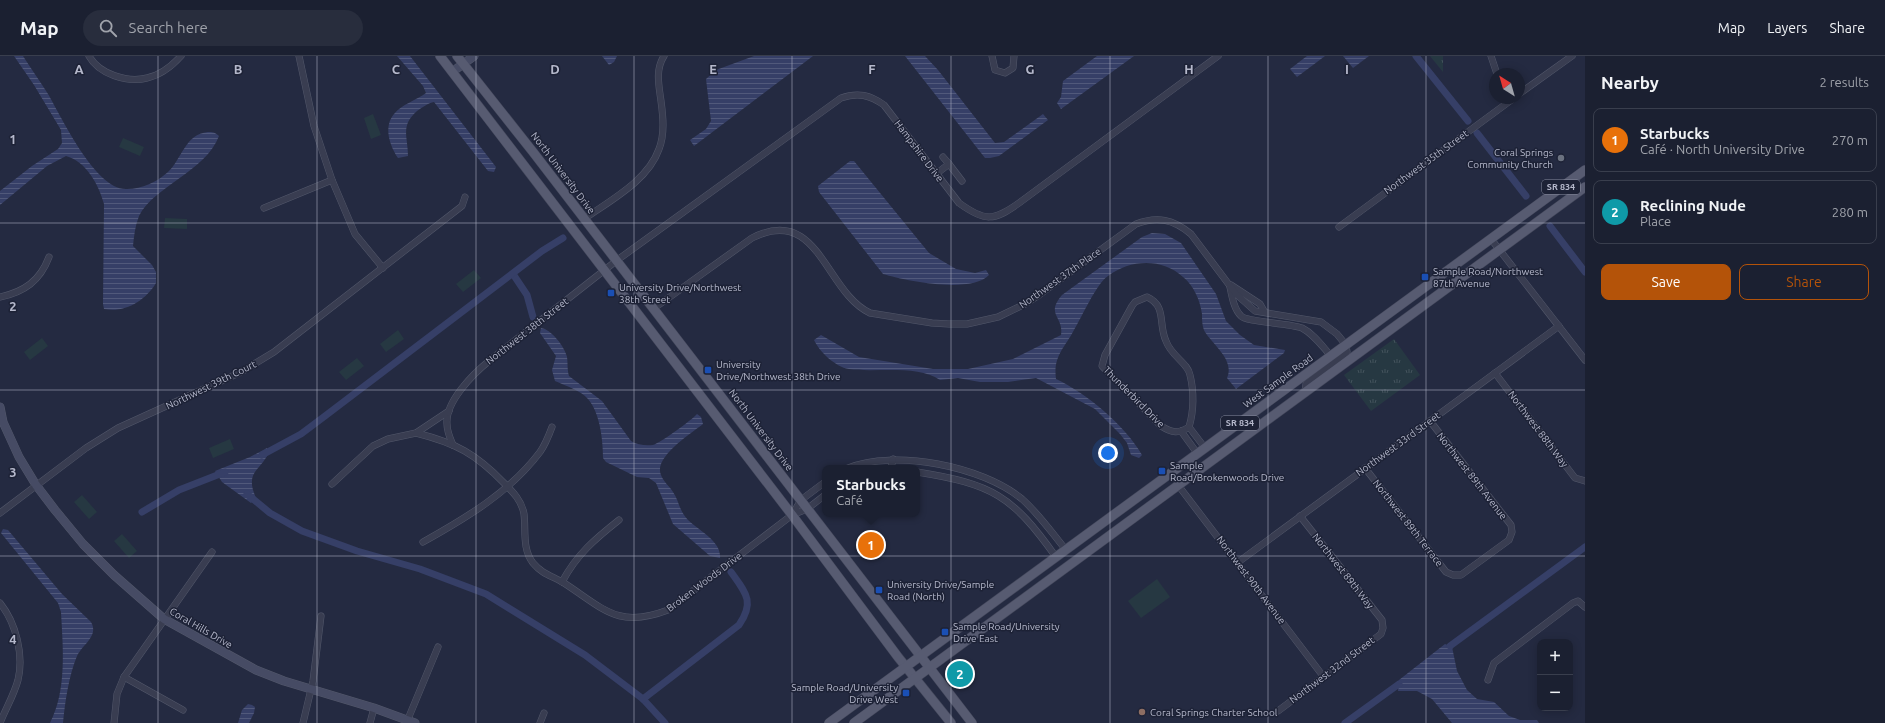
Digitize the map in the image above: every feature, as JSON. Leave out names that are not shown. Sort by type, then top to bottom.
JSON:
[{"type":"main road","points":[[440,56],[792,515],[905,666],[951,723]]},
{"type":"main road","name":"North University Drive","points":[[457,56],[972,723]]},
{"type":"main road","name":"West Sample Road","points":[[829,723],[1585,170]]},
{"type":"main road","name":"SR 834","points":[[930,667],[1585,187]]},
{"type":"main road","points":[[708,407],[721,396]]},
{"type":"main road","points":[[718,420],[731,409]]},
{"type":"main road","points":[[1178,485],[1178,478],[1181,473],[1228,438],[1239,424]]},
{"type":"main road","points":[[1104,539],[1115,523],[1157,491],[1157,483]]},
{"type":"main road","points":[[854,723],[930,667]]},
{"type":"street","points":[[89,56],[100,69],[110,74],[122,78],[136,79],[147,78],[160,73],[181,56]]},
{"type":"street","points":[[299,56],[314,126],[332,180],[355,234],[382,268]]},
{"type":"street","points":[[452,72],[474,56]]},
{"type":"street","points":[[584,219],[639,178],[655,158],[660,148],[662,137],[662,113],[658,84],[659,72],[664,56]]},
{"type":"street","points":[[992,56],[995,70],[1000,73],[1005,73],[1013,68],[1014,56]]},
{"type":"street","name":"Hampshire Drive","points":[[616,261],[838,101],[850,95],[863,94],[874,98],[884,106],[959,203],[970,212],[981,216],[992,217],[1003,214],[1218,56]]},
{"type":"street","points":[[1491,56],[1495,68]]},
{"type":"street","points":[[1525,90],[1572,56]]},
{"type":"street","name":"Northwest 35th Street","points":[[1339,226],[1506,104]]},
{"type":"street","points":[[943,157],[962,181]]},
{"type":"street","points":[[936,174],[949,164]]},
{"type":"street","points":[[264,208],[332,180]]},
{"type":"street","name":"Northwest 39th Court","points":[[0,513],[86,448],[118,428],[241,372],[274,352],[462,206],[465,196]]},
{"type":"street","name":"Northwest 37th Place","points":[[653,309],[752,238],[771,230],[790,231],[799,235],[808,242],[852,298],[864,310],[870,313],[932,323],[961,324],[983,321],[1012,311],[1039,295],[1136,224],[1154,219],[1171,221],[1182,226],[1229,284],[1260,304],[1264,311]]},
{"type":"street","points":[[1491,238],[1585,360]]},
{"type":"street","points":[[0,297],[15,294],[27,287],[44,269],[49,257]]},
{"type":"street","name":"Northwest 38th Street","points":[[453,445],[446,423],[449,411],[462,389],[475,373],[616,261]]},
{"type":"street","name":"Northwest 37th Place","points":[[1229,284],[1235,306],[1242,317],[1250,321],[1262,320],[1301,328],[1316,339],[1331,356]]},
{"type":"street","name":"Thunderbird Drive","points":[[1181,431],[1175,432],[1161,426],[1102,366],[1105,355],[1132,306],[1135,302],[1148,297],[1159,304],[1161,310],[1161,327],[1168,347],[1174,356],[1188,369],[1191,377],[1193,408],[1189,427]]},
{"type":"street","points":[[1262,320],[1264,311],[1321,322],[1332,328],[1346,345],[1347,352],[1306,384],[1305,392]]},
{"type":"street","name":"Northwest 33rd Street","points":[[1237,563],[1559,326]]},
{"type":"street","name":"Northwest 88th Way","points":[[1495,374],[1575,478],[1584,481]]},
{"type":"street","name":"Coral Hills Drive","points":[[0,407],[6,429],[19,457],[36,485],[83,544],[114,575],[164,619],[256,670],[284,681],[311,688],[411,721]]},
{"type":"street","name":"Northwest 38th Street","points":[[332,484],[373,446],[388,439],[416,433],[449,411]]},
{"type":"street","name":"Northwest 89th Avenue","points":[[1430,421],[1510,524],[1512,532],[1509,540],[1461,575],[1453,575]]},
{"type":"street","points":[[423,542],[455,524],[508,487],[541,451],[552,427]]},
{"type":"street","points":[[1189,427],[1201,451],[1181,431],[1189,427]]},
{"type":"street","points":[[416,433],[453,445]]},
{"type":"street","name":"Broken Woods Drive","points":[[453,445],[472,454],[486,464],[519,500],[524,513],[526,546],[533,563],[547,576],[562,582],[586,599],[613,614],[630,619],[650,617],[668,610],[792,515],[807,509],[822,497]]},
{"type":"street","points":[[892,465],[893,459]]},
{"type":"street","points":[[857,465],[870,461],[893,459],[961,469],[992,480],[1025,502],[1066,550]]},
{"type":"street","name":"Northwest 89th Terrace","points":[[1365,468],[1446,572],[1453,575]]},
{"type":"street","points":[[959,479],[961,469]]},
{"type":"street","points":[[920,472],[959,479],[988,490],[1018,510],[1036,530],[1056,557]]},
{"type":"street","name":"Broken Woods Drive","points":[[792,515],[801,500],[822,484]]},
{"type":"street","name":"Northwest 90th Avenue","points":[[1178,485],[1323,676]]},
{"type":"street","points":[[1018,510],[1025,502]]},
{"type":"street","name":"Northwest 89th Way","points":[[1300,516],[1382,620],[1383,628]]},
{"type":"street","points":[[562,582],[570,567],[590,543],[619,520]]},
{"type":"street","points":[[114,723],[117,694],[124,677],[212,552]]},
{"type":"street","points":[[1488,680],[1494,663],[1509,651],[1573,603],[1578,601],[1585,606]]},
{"type":"street","points":[[0,604],[13,625],[18,645],[20,663],[18,678],[13,694],[0,722]]},
{"type":"street","points":[[303,723],[311,688],[321,616]]},
{"type":"street","name":"Northwest 32nd Street","points":[[1278,710],[1381,634],[1383,628]]},
{"type":"street","points":[[411,721],[438,647]]},
{"type":"street","points":[[124,677],[183,710]]},
{"type":"street","points":[[370,723],[374,708]]},
{"type":"street","points":[[540,723],[544,713]]},
{"type":"green space","points":[[1430,56],[1443,56],[1443,72]]},
{"type":"green space","points":[[373,114],[381,135],[371,139],[364,118]]},
{"type":"green space","points":[[123,138],[144,147],[140,156],[119,147]]},
{"type":"green space","points":[[165,218],[187,219],[187,229],[164,228]]},
{"type":"green space","points":[[474,270],[481,278],[463,292],[456,284]]},
{"type":"green space","points":[[398,330],[404,339],[386,352],[380,344]]},
{"type":"green space","points":[[42,338],[48,346],[30,360],[24,352]]},
{"type":"green space","points":[[1394,339],[1420,375],[1371,411],[1344,375]]},
{"type":"green space","points":[[357,358],[364,366],[346,380],[339,372]]},
{"type":"green space","points":[[230,439],[234,449],[213,458],[209,448]]},
{"type":"green space","points":[[82,495],[97,512],[89,519],[74,502]]},
{"type":"green space","points":[[122,534],[137,551],[129,558],[114,541]]},
{"type":"green space","points":[[1157,579],[1170,597],[1141,618],[1128,601]]},
{"type":"water","points":[[14,56],[23,56],[48,94],[81,151],[92,166],[115,186],[133,189],[154,182],[173,167],[189,142],[194,137],[208,132],[215,133],[219,136],[203,159],[156,196],[139,216],[133,246],[152,265],[156,272],[156,283],[146,295],[134,304],[119,309],[104,309],[104,204],[99,189],[91,175],[80,163],[66,156],[47,166],[0,205],[0,191],[32,166],[58,149],[62,143],[61,130],[34,85]]},
{"type":"water","points":[[397,56],[410,56],[496,167],[494,172],[488,171],[434,102],[417,111],[408,122],[406,132],[408,156],[398,158],[390,142],[388,130],[391,119],[401,107],[426,93],[423,86]]},
{"type":"water","points":[[602,56],[617,56],[614,62],[609,65]]},
{"type":"water","points":[[754,56],[813,56],[694,146],[690,140],[706,129],[711,121],[706,79],[716,70]]},
{"type":"water","points":[[905,56],[925,56],[938,70],[995,143],[1004,142],[1043,114],[1048,120],[999,156],[985,158]]},
{"type":"water","points":[[1097,56],[1134,56],[1061,109],[1057,103],[1061,97],[1063,81]]},
{"type":"water","points":[[1307,56],[1325,56],[1297,77],[1290,69]]},
{"type":"water","points":[[1343,56],[1369,56],[1353,68]]},
{"type":"water","points":[[850,161],[854,161],[929,253],[956,269],[975,273],[986,270],[989,275],[980,281],[954,285],[907,280],[883,274],[819,192],[818,186]]},
{"type":"water","points":[[1152,233],[1165,234],[1181,243],[1216,294],[1226,321],[1240,335],[1254,345],[1285,350],[1284,353],[1236,389],[1227,378],[1229,371],[1226,359],[1204,330],[1201,309],[1196,294],[1183,277],[1166,266],[1146,263],[1126,266],[1108,276],[1103,280],[1094,293],[1060,353],[1056,364],[1056,379],[1092,401],[1115,421],[1135,444],[1142,455],[1139,458],[1131,455],[1127,443],[1120,434],[1095,409],[1036,378],[1008,382],[980,382],[958,378],[940,380],[931,375],[920,372],[849,369],[838,365],[828,358],[814,340],[821,335],[859,357],[933,369],[968,369],[1013,359],[1061,335],[1060,324],[1056,315],[1055,307],[1062,295],[1142,237]]},
{"type":"water","points":[[541,328],[553,335],[564,348],[567,357],[569,376],[602,401],[631,441],[642,445],[653,445],[676,431],[697,414],[701,417],[703,424],[683,439],[668,453],[660,468],[662,477],[675,495],[684,515],[712,539],[719,551],[720,558],[710,556],[673,524],[656,483],[649,478],[637,477],[606,462],[603,458],[598,419],[592,405],[581,393],[555,381],[552,370],[556,356],[540,333]]},
{"type":"water","points":[[267,448],[269,452],[253,477],[253,489],[256,498],[251,503],[222,482],[215,471],[250,457]]},
{"type":"water","points":[[3,529],[8,530],[62,594],[91,622],[93,627],[92,636],[77,656],[74,663],[68,689],[63,723],[50,723],[59,697],[63,669],[61,612],[58,603],[1,533]]},
{"type":"water","points":[[1445,644],[1452,647],[1457,671],[1467,690],[1477,699],[1494,702],[1509,716],[1520,720],[1537,720],[1539,723],[1452,723],[1432,699],[1417,691],[1398,691],[1399,680]]},
{"type":"water","points":[[248,704],[255,707],[249,723],[238,723],[242,710]]},
{"type":"waterway","points":[[1416,56],[1468,121]]},
{"type":"waterway","points":[[1477,133],[1526,196]]},
{"type":"waterway","points":[[1550,226],[1585,272]]},
{"type":"waterway","points":[[262,455],[301,434],[542,251],[563,238]]},
{"type":"waterway","points":[[513,274],[527,295],[533,317]]},
{"type":"waterway","points":[[142,512],[179,490],[225,472]]},
{"type":"waterway","points":[[247,494],[270,513],[302,531],[357,551],[420,569],[486,594],[585,655],[643,699],[665,723]]},
{"type":"waterway","points":[[1450,646],[1585,547]]},
{"type":"waterway","points":[[643,699],[739,625],[747,610],[747,598],[731,572]]},
{"type":"waterway","points":[[1345,723],[1399,684]]},
{"type":"place","name":"Coral Springs Community Church","points":[[1561,158]]},
{"type":"place","name":"Sample Road/Northwest 87th Avenue","points":[[1425,277]]},
{"type":"place","name":"University Drive/Northwest 38th Street","points":[[611,293]]},
{"type":"place","name":"University Drive/Northwest 38th Drive","points":[[708,370]]},
{"type":"place","name":"Sample Road/Brokenwoods Drive","points":[[1162,471]]},
{"type":"place","name":"Starbucks","points":[[871,545]]},
{"type":"place","name":"University Drive/Sample Road (North)","points":[[879,590]]},
{"type":"place","name":"Sample Road/University Drive East","points":[[945,632]]},
{"type":"place","name":"Reclining Nude","points":[[960,674]]},
{"type":"place","name":"Sample Road/University Drive West","points":[[906,693]]},
{"type":"place","name":"Coral Springs Charter School","points":[[1142,712]]}]
